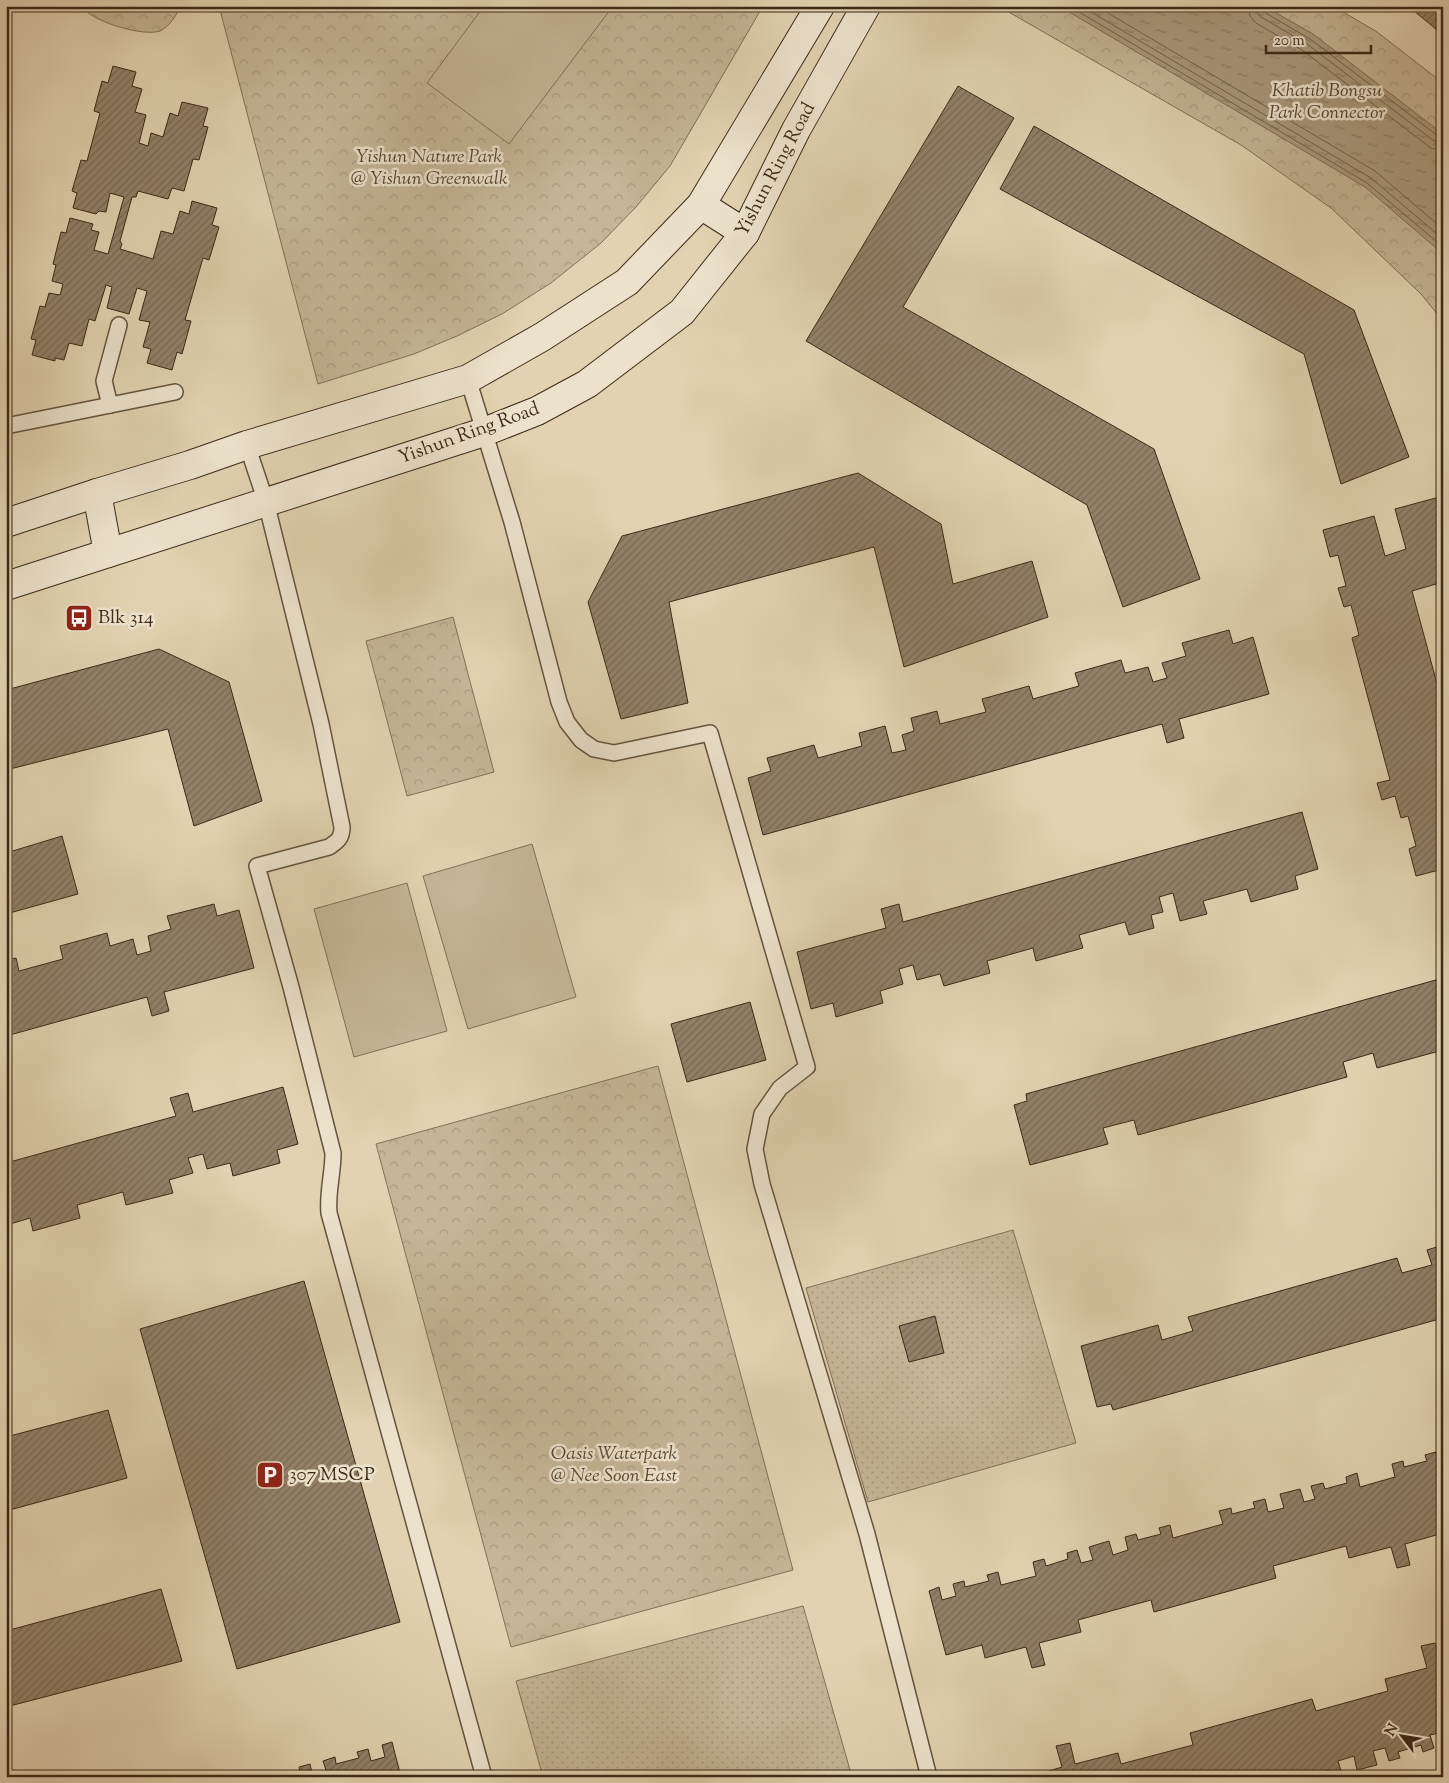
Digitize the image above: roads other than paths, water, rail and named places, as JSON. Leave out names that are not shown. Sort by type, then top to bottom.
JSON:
[{"type":"main road","points":[[6,523],[247,446],[468,379],[542,337],[627,282],[701,205],[820,6]]},
{"type":"main road","name":"Yishun Ring Road","points":[[6,586],[484,432],[537,412],[587,384],[682,312],[745,233],[796,130],[866,6]]},
{"type":"main road","points":[[701,205],[745,233]]},
{"type":"main road","points":[[97,493],[108,553]]},
{"type":"lane","points":[[110,405],[104,381],[119,325]]},
{"type":"lane","points":[[468,379],[512,522],[559,702],[567,722],[581,740],[594,749],[614,753],[710,733],[807,1067],[780,1088],[762,1114],[756,1149],[762,1184],[867,1534],[929,1777]]},
{"type":"lane","points":[[6,426],[175,392]]},
{"type":"lane","points":[[247,446],[266,502],[321,724],[342,827],[342,835],[338,842],[329,847],[257,866],[291,988],[333,1153],[333,1170],[328,1196],[329,1213],[484,1777]]},
{"type":"water","points":[[1059,6],[1264,6],[1313,34],[1443,134],[1443,254],[1365,187]]},
{"type":"place","name":"Blk 314","points":[[79,618]]},
{"type":"place","name":"307 MSCP","points":[[270,1475]]},
{"type":"park label","name":"Khatib Bongsu Park Connector","points":[[1327,102]]},
{"type":"park label","name":"Yishun Nature Park @ Yishun Greenwalk","points":[[429,168]]},
{"type":"park label","name":"Oasis Waterpark @ Nee Soon East","points":[[614,1465]]}]
